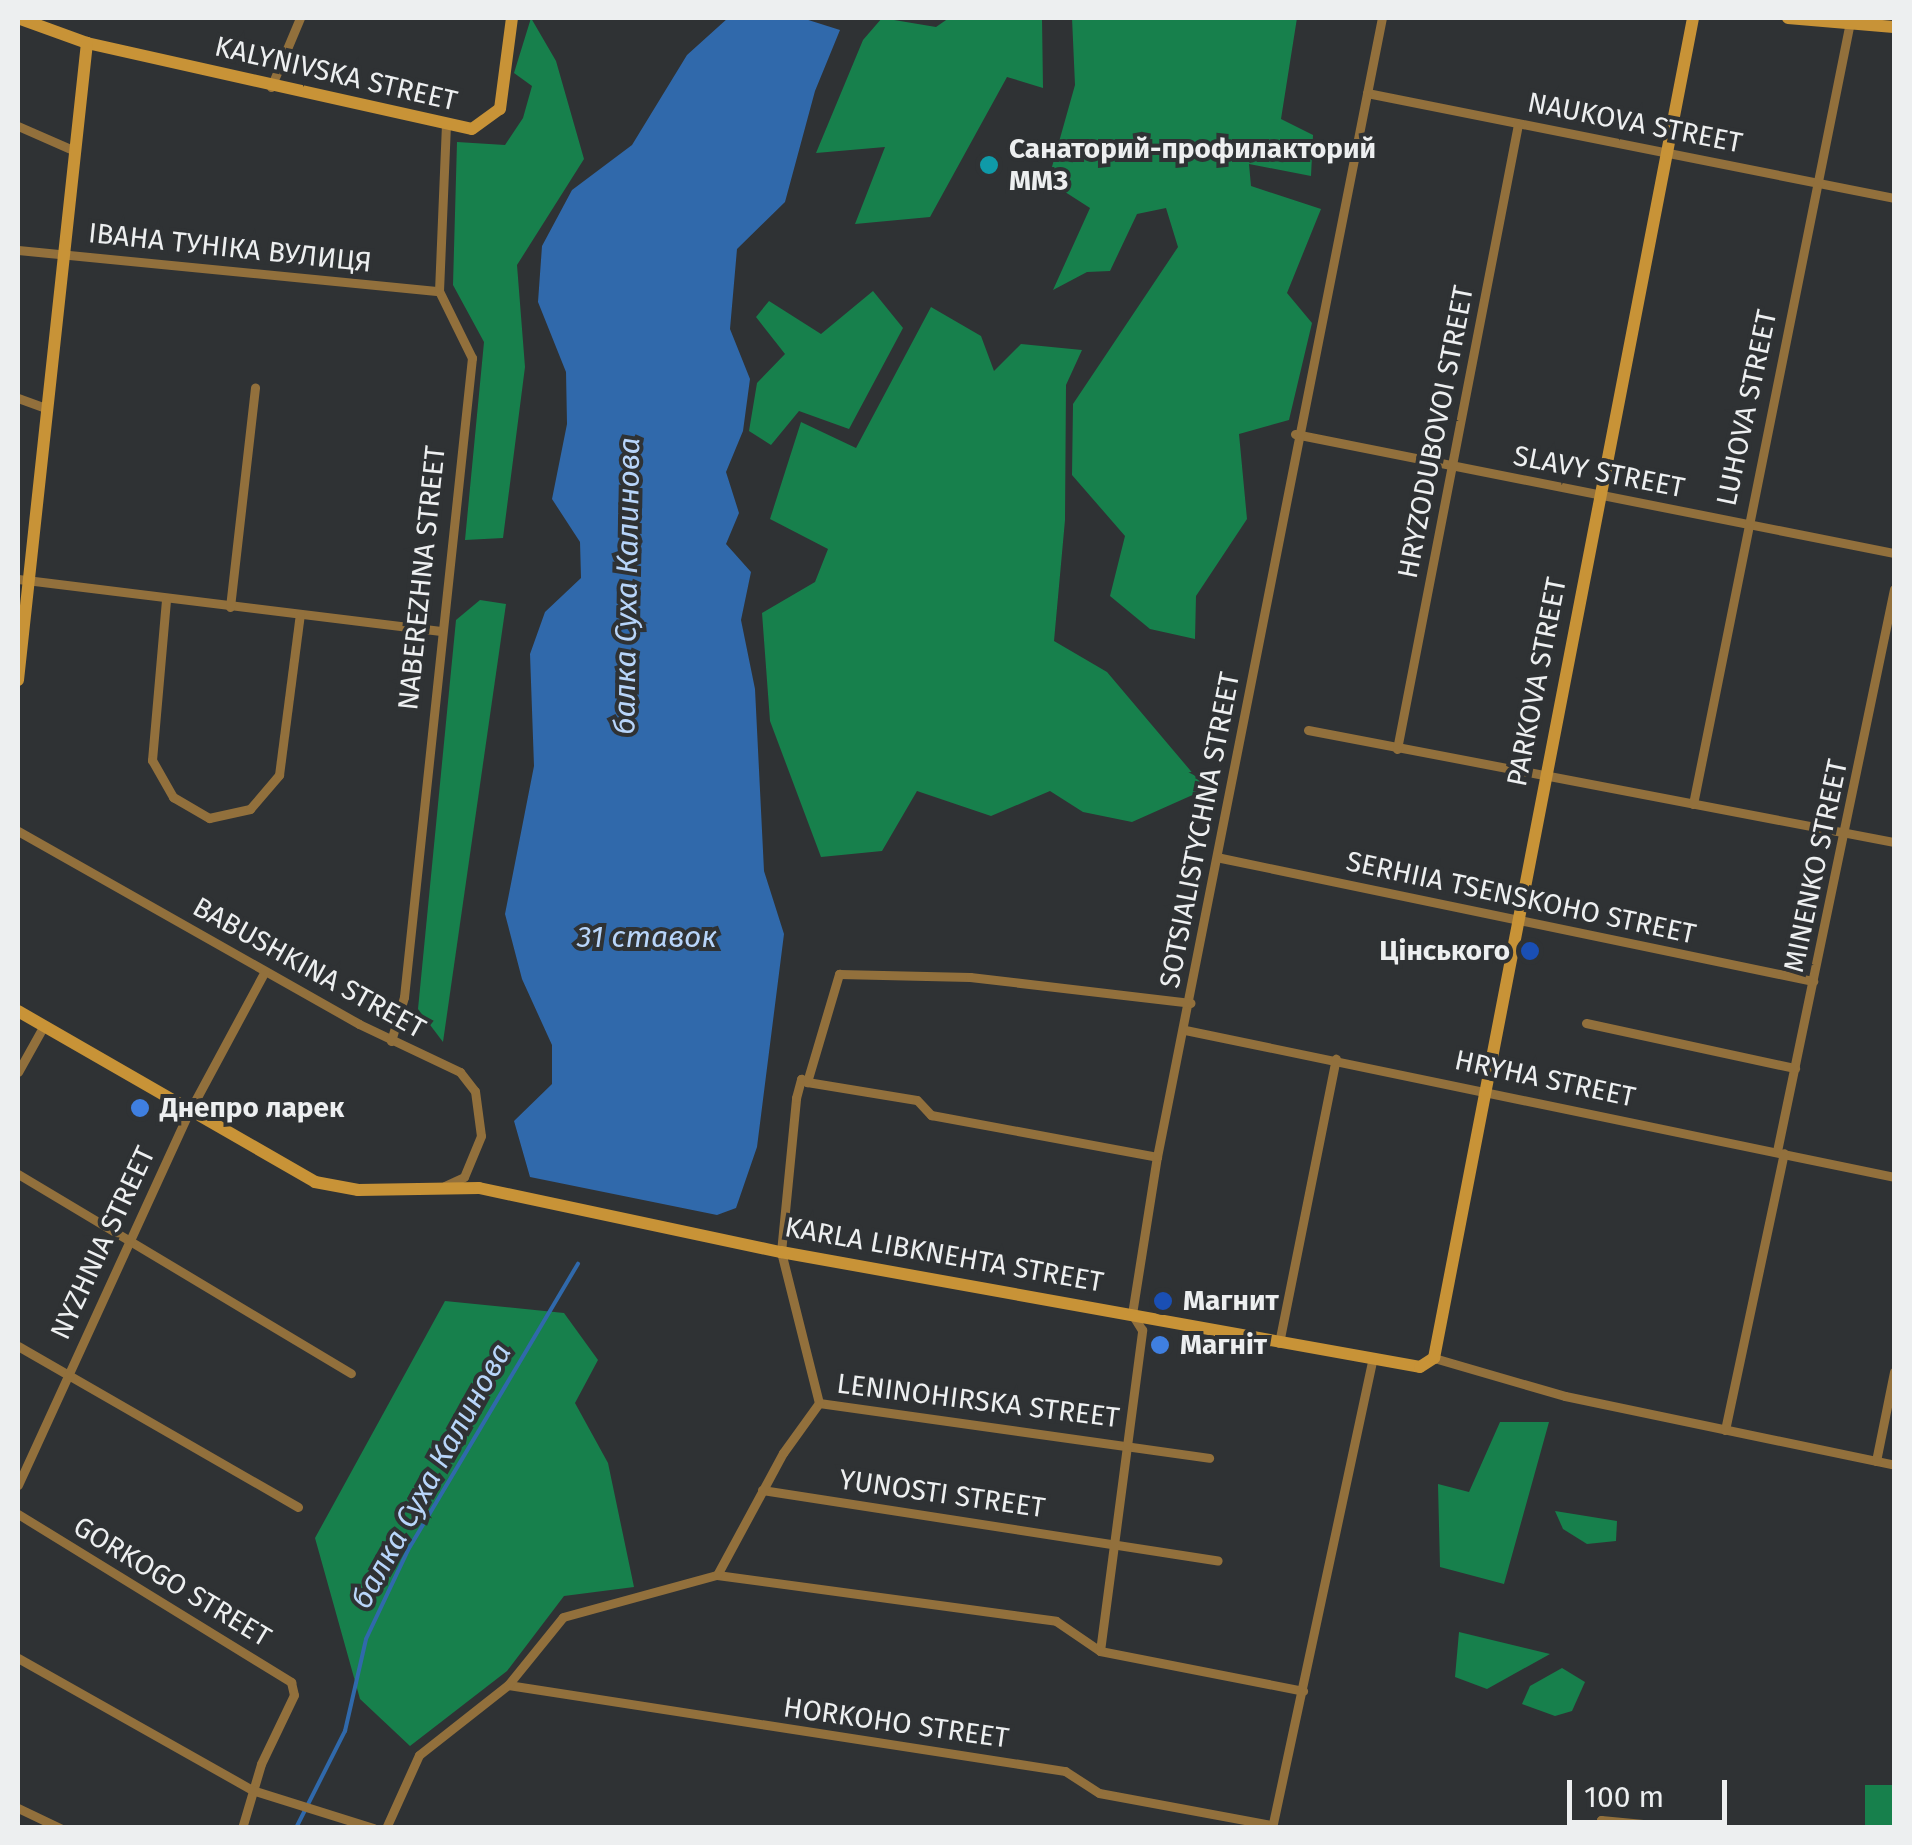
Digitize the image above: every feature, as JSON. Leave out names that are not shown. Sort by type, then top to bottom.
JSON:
[{"type":"street","points":[[271,86],[300,18]]},
{"type":"street","name":"KALYNIVSKA STREET","points":[[25,19],[87,44],[472,129],[500,109],[512,18]]},
{"type":"street","name":"SOTSIALISTYCHNA STREET","points":[[1100,1651],[1131,1444],[1142,1330],[1132,1314],[1158,1157],[1220,858],[1295,434],[1382,18]]},
{"type":"street","name":"PARKOVA STREET","points":[[1434,1358],[1515,920],[1693,18]]},
{"type":"street","points":[[1788,18],[1848,20],[1894,27]]},
{"type":"street","name":"LUHOVA STREET","points":[[1694,804],[1848,20]]},
{"type":"street","points":[[18,680],[20,582],[46,408],[87,44]]},
{"type":"street","name":"NAUKOVA STREET","points":[[1367,94],[1894,198]]},
{"type":"street","name":"HRYZODUBOVOI STREET","points":[[1397,749],[1454,466],[1455,430],[1518,124]]},
{"type":"street","points":[[18,126],[75,151]]},
{"type":"street","name":"NABEREZHNA STREET","points":[[391,1041],[404,997],[472,358],[438,290],[446,126]]},
{"type":"street","name":"ІВАНА ТУНІКА ВУЛИЦЯ","points":[[18,250],[438,290]]},
{"type":"street","points":[[230,607],[256,387]]},
{"type":"street","points":[[18,398],[46,408]]},
{"type":"street","name":"SLAVY STREET","points":[[1295,434],[1894,552]]},
{"type":"street","points":[[20,582],[441,631]]},
{"type":"street","name":"MINENKO STREET","points":[[1725,1430],[1795,1068],[1848,834],[1894,590]]},
{"type":"street","points":[[166,600],[152,760],[173,797],[209,818],[250,809],[280,775],[300,614]]},
{"type":"street","points":[[1308,730],[1894,842]]},
{"type":"street","name":"BABUSHKINA STREET","points":[[18,831],[391,1041],[460,1072],[475,1091],[478,1150],[464,1177],[443,1187]]},
{"type":"street","name":"SERHIIA TSENSKOHO STREET","points":[[1220,858],[1813,981]]},
{"type":"street","name":"NYZHNIA STREET","points":[[18,1485],[188,1114],[265,972]]},
{"type":"street","points":[[807,1082],[839,974],[970,978],[1190,1003]]},
{"type":"street","name":"KARLA LIBKNEHTA STREET","points":[[18,1011],[188,1114],[315,1182],[358,1190],[479,1188],[781,1252],[1372,1360],[1420,1367],[1434,1358],[1565,1396],[1894,1463]]},
{"type":"street","points":[[1586,1024],[1795,1068]]},
{"type":"street","points":[[18,1072],[43,1026]]},
{"type":"street","name":"HRYHA STREET","points":[[1185,1030],[1486,1089],[1894,1177]]},
{"type":"street","points":[[1279,1342],[1336,1059]]},
{"type":"street","points":[[717,1575],[762,1490],[819,1404],[781,1252],[796,1098],[802,1079],[917,1100],[931,1115],[1158,1157]]},
{"type":"street","points":[[18,1174],[127,1243],[351,1373]]},
{"type":"street","points":[[18,1346],[298,1507]]},
{"type":"street","points":[[1272,1826],[1372,1360]]},
{"type":"street","points":[[1876,1461],[1894,1372]]},
{"type":"street","name":"LENINOHIRSKA STREET","points":[[819,1404],[1131,1444],[1209,1458]]},
{"type":"street","name":"YUNOSTI STREET","points":[[762,1490],[1116,1542],[1218,1561]]},
{"type":"street","name":"GORKOGO STREET","points":[[18,1514],[291,1682],[294,1695],[252,1790]]},
{"type":"street","points":[[386,1828],[419,1755],[508,1685],[563,1617],[717,1575],[1056,1620],[1100,1651],[1303,1691]]},
{"type":"street","points":[[18,1658],[252,1790],[372,1828]]},
{"type":"street","name":"HORKOHO STREET","points":[[508,1685],[1065,1771],[1099,1793],[1272,1826]]},
{"type":"street","points":[[242,1828],[252,1790]]},
{"type":"street","points":[[18,1808],[60,1828]]},
{"type":"street","points":[[1600,1824],[1684,1828]]},
{"type":"green space","points":[[531,18],[556,61],[584,159],[517,265],[525,367],[503,538],[465,540],[484,342],[453,285],[457,142],[505,145],[523,118],[532,86],[514,73]]},
{"type":"green space","points":[[882,18],[936,27],[949,18],[1042,18],[1043,88],[1007,77],[930,217],[855,224],[885,147],[816,153],[863,40]]},
{"type":"green space","points":[[1072,18],[1297,18],[1281,119],[1313,135],[1311,176],[1249,164],[1251,186],[1321,209],[1287,293],[1312,323],[1289,420],[1239,434],[1247,519],[1196,596],[1195,639],[1150,629],[1110,596],[1125,536],[1072,475],[1073,404],[1178,247],[1166,208],[1137,214],[1110,271],[1087,272],[1053,290],[1090,208],[1048,181],[1075,85]]},
{"type":"green space","points":[[873,291],[903,328],[849,429],[799,411],[771,445],[749,431],[757,383],[785,354],[756,317],[769,301],[821,334]]},
{"type":"green space","points":[[931,307],[981,336],[994,371],[1021,344],[1082,350],[1066,385],[1065,520],[1054,641],[1107,672],[1206,789],[1132,822],[1083,812],[1050,791],[991,816],[917,791],[882,851],[821,857],[770,721],[762,613],[815,582],[828,549],[770,519],[801,422],[856,448]]},
{"type":"green space","points":[[480,600],[506,604],[443,1042],[418,1009],[456,620]]},
{"type":"green space","points":[[445,1301],[564,1313],[598,1360],[575,1403],[608,1463],[634,1587],[564,1596],[507,1671],[410,1746],[360,1699],[315,1538]]},
{"type":"green space","points":[[1500,1422],[1549,1422],[1504,1584],[1440,1567],[1438,1484],[1469,1492]]},
{"type":"green space","points":[[1555,1511],[1617,1521],[1616,1541],[1587,1544],[1563,1529]]},
{"type":"green space","points":[[1459,1632],[1550,1654],[1487,1689],[1455,1677]]},
{"type":"green space","points":[[1562,1668],[1585,1682],[1572,1711],[1555,1716],[1522,1704],[1530,1686]]},
{"type":"green space","points":[[1865,1785],[1894,1785],[1894,1827],[1865,1827]]},
{"type":"water","name":"31 ставок","points":[[728,18],[802,18],[840,30],[815,91],[785,202],[737,249],[730,329],[750,379],[743,431],[726,472],[739,513],[726,544],[751,572],[741,620],[755,689],[764,871],[784,934],[757,1147],[736,1208],[717,1215],[530,1177],[514,1121],[552,1084],[552,1045],[522,979],[505,914],[534,766],[530,654],[545,612],[581,578],[580,542],[552,499],[567,424],[566,372],[538,302],[542,246],[572,190],[632,145],[687,55]]},
{"type":"waterway","name":"балка Суха Калинова","points":[[296,1828],[345,1731],[366,1639],[408,1550],[578,1264]]},
{"type":"place","name":"Санаторий-профилакторий ММЗ","points":[[989,165]]},
{"type":"place","name":"Цінського","points":[[1530,951]]},
{"type":"place","name":"Днепро ларек","points":[[140,1108]]},
{"type":"place","name":"Магнит","points":[[1163,1301]]},
{"type":"place","name":"Магніт","points":[[1160,1345]]}]
